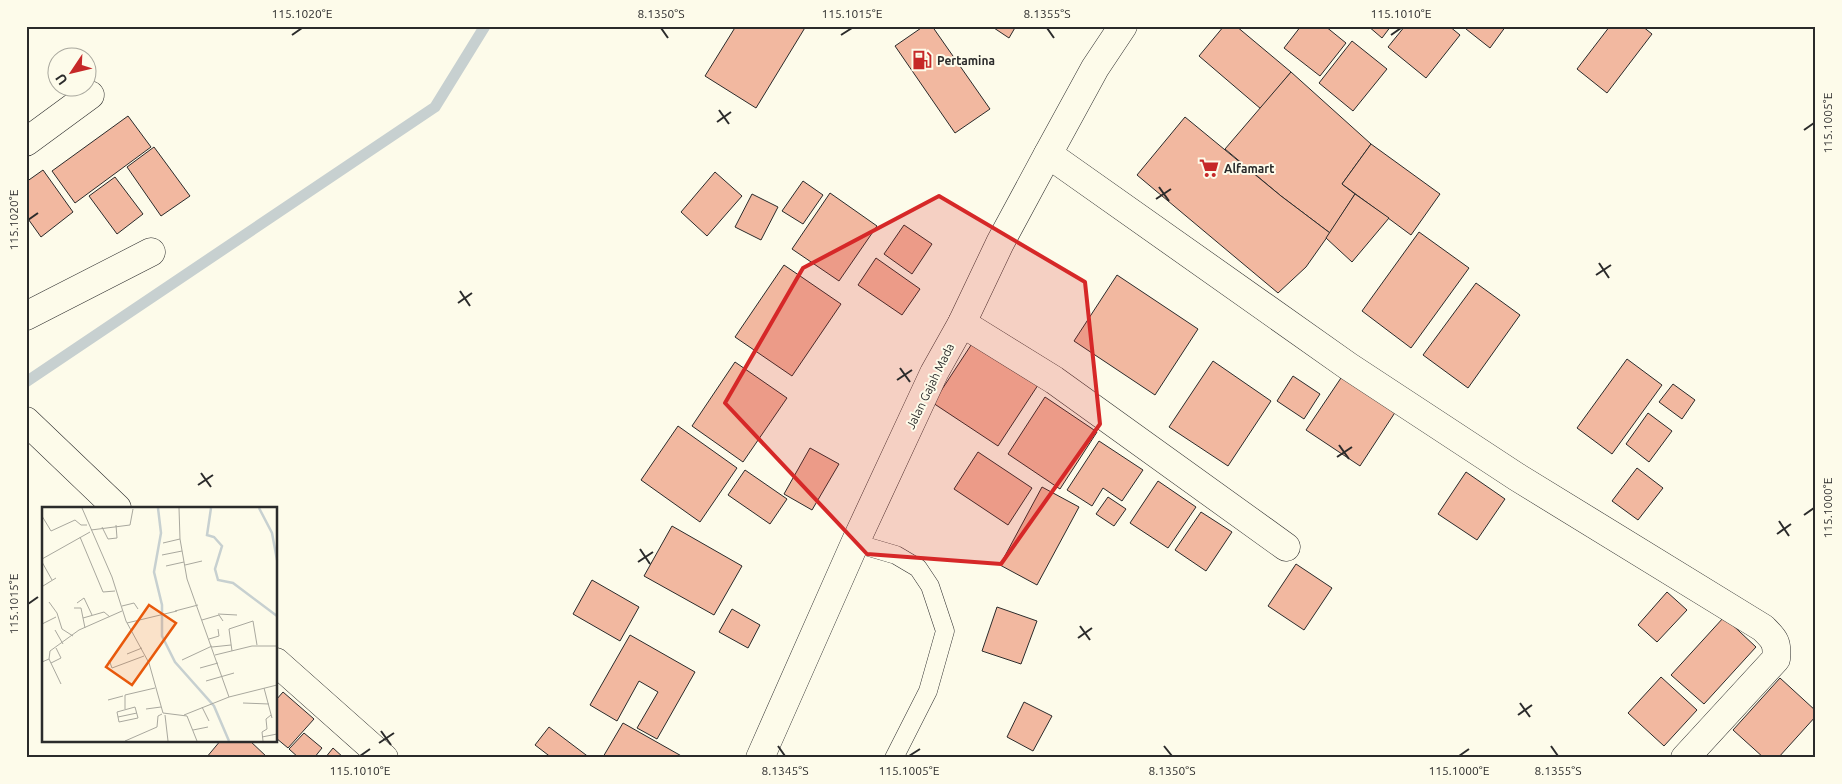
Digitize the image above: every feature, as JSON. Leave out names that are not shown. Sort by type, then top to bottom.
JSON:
[{"type":"main road","name":"Jalan Gajah Mada","points":[[760,758],[855,543],[934,373],[962,323],[1000,243],[1048,154],[1095,68],[1123,26]]},
{"type":"main road","points":[[26,142],[86,98]]},
{"type":"main road","points":[[1048,154],[1348,366],[1517,476],[1763,628],[1775,641],[1777,648],[1776,659],[1685,758]]},
{"type":"main road","points":[[26,316],[151,252]]},
{"type":"main road","points":[[962,323],[1054,380],[1286,547]]},
{"type":"main road","points":[[26,421],[116,507]]},
{"type":"main road","points":[[278,664],[384,758]]},
{"type":"lane","points":[[855,543],[896,555],[918,568],[930,586],[945,632],[928,692],[894,758]]},
{"type":"highlighted area","points":[[939,196],[1085,282],[1100,424],[1001,564],[867,554],[725,403],[803,268]]},
{"type":"building","points":[[736,26],[806,26],[756,108],[705,76]]},
{"type":"building","points":[[924,26],[932,26],[990,109],[955,133],[895,46]]},
{"type":"building","points":[[991,26],[1016,26],[1009,38]]},
{"type":"building","points":[[1224,26],[1236,26],[1291,72],[1261,109],[1199,56]]},
{"type":"building","points":[[1301,26],[1325,26],[1346,43],[1320,76],[1284,48]]},
{"type":"building","points":[[1368,26],[1391,26],[1382,38]]},
{"type":"building","points":[[1405,26],[1449,26],[1460,35],[1426,78],[1388,47]]},
{"type":"building","points":[[1468,26],[1506,26],[1490,48],[1466,29]]},
{"type":"building","points":[[1610,26],[1642,26],[1652,34],[1607,93],[1577,69]]},
{"type":"building","points":[[1352,41],[1387,69],[1353,111],[1319,83]]},
{"type":"building","points":[[1291,72],[1371,144],[1342,184],[1355,194],[1330,233],[1281,196],[1225,149]]},
{"type":"building","points":[[128,116],[151,147],[75,203],[52,171]]},
{"type":"building","points":[[1185,117],[1281,196],[1330,233],[1306,267],[1278,293],[1137,175]]},
{"type":"building","points":[[1371,144],[1440,194],[1411,235],[1342,184]]},
{"type":"building","points":[[154,147],[190,196],[161,216],[127,167]]},
{"type":"building","points":[[43,170],[73,212],[41,237],[26,216],[26,182]]},
{"type":"building","points":[[715,172],[742,196],[707,236],[681,212]]},
{"type":"building","points":[[115,177],[143,214],[117,234],[89,196]]},
{"type":"building","points":[[803,181],[823,195],[803,224],[782,211]]},
{"type":"building","points":[[830,193],[877,226],[839,281],[792,249]]},
{"type":"building","points":[[752,194],[778,207],[761,240],[735,227]]},
{"type":"building","points":[[1355,194],[1389,218],[1352,262],[1326,238]]},
{"type":"building","points":[[904,225],[932,244],[912,274],[884,254]]},
{"type":"building","points":[[1419,232],[1469,268],[1411,348],[1362,311]]},
{"type":"building","points":[[876,258],[920,289],[902,315],[858,285]]},
{"type":"building","points":[[784,265],[841,304],[792,376],[735,337]]},
{"type":"building","points":[[1117,275],[1198,329],[1155,395],[1074,341]]},
{"type":"building","points":[[1476,283],[1520,315],[1468,388],[1423,355]]},
{"type":"building","points":[[977,336],[1042,379],[998,446],[933,403]]},
{"type":"building","points":[[1627,359],[1662,385],[1612,454],[1577,428]]},
{"type":"building","points":[[1213,361],[1271,401],[1228,466],[1169,427]]},
{"type":"building","points":[[735,362],[787,398],[743,462],[692,426]]},
{"type":"building","points":[[1343,375],[1396,411],[1360,466],[1306,430]]},
{"type":"building","points":[[1293,376],[1320,394],[1304,419],[1277,401]]},
{"type":"building","points":[[1673,384],[1695,400],[1682,419],[1659,402]]},
{"type":"building","points":[[1045,397],[1097,432],[1060,489],[1008,454]]},
{"type":"building","points":[[1648,413],[1672,431],[1649,462],[1626,444]]},
{"type":"building","points":[[678,426],[737,468],[700,522],[641,480]]},
{"type":"building","points":[[1099,441],[1143,470],[1122,501],[1103,488],[1092,506],[1067,490]]},
{"type":"building","points":[[810,448],[839,464],[812,510],[784,494]]},
{"type":"building","points":[[978,452],[1032,488],[1008,525],[954,489]]},
{"type":"building","points":[[1637,468],[1663,488],[1638,520],[1612,501]]},
{"type":"building","points":[[745,470],[787,499],[770,524],[728,495]]},
{"type":"building","points":[[1466,472],[1505,499],[1477,540],[1438,514]]},
{"type":"building","points":[[1158,481],[1196,507],[1168,548],[1130,523]]},
{"type":"building","points":[[1042,487],[1079,507],[1037,585],[1000,565]]},
{"type":"building","points":[[1108,497],[1126,509],[1114,526],[1096,514]]},
{"type":"building","points":[[1201,512],[1232,532],[1206,571],[1175,550]]},
{"type":"building","points":[[672,526],[742,566],[714,615],[644,576]]},
{"type":"building","points":[[1296,564],[1332,588],[1304,630],[1268,606]]},
{"type":"building","points":[[592,580],[639,607],[620,641],[573,614]]},
{"type":"building","points":[[1667,592],[1687,610],[1657,642],[1638,625]]},
{"type":"building","points":[[997,607],[1037,621],[1021,664],[982,651]]},
{"type":"building","points":[[732,609],[760,625],[748,648],[719,632]]},
{"type":"building","points":[[1724,617],[1756,647],[1704,704],[1671,675]]},
{"type":"building","points":[[630,635],[695,672],[657,739],[637,728],[658,692],[639,681],[617,721],[590,705]]},
{"type":"building","points":[[1661,677],[1697,710],[1664,746],[1628,713]]},
{"type":"building","points":[[1780,678],[1816,711],[1816,716],[1778,758],[1764,758],[1733,730]]},
{"type":"building","points":[[283,692],[314,719],[288,748],[278,740],[278,698]]},
{"type":"building","points":[[1024,702],[1052,716],[1033,751],[1007,737]]},
{"type":"building","points":[[623,723],[685,758],[603,757]]},
{"type":"building","points":[[549,727],[590,758],[552,758],[535,745]]},
{"type":"building","points":[[304,733],[322,748],[314,758],[299,758],[289,749]]},
{"type":"building","points":[[219,742],[251,742],[268,758],[206,758]]},
{"type":"building","points":[[333,748],[344,758],[325,758]]},
{"type":"waterway","points":[[26,382],[435,107],[485,26]]},
{"type":"place","name":"Pertamina","points":[[922,60]]},
{"type":"place","name":"Alfamart","points":[[1209,168]]}]
